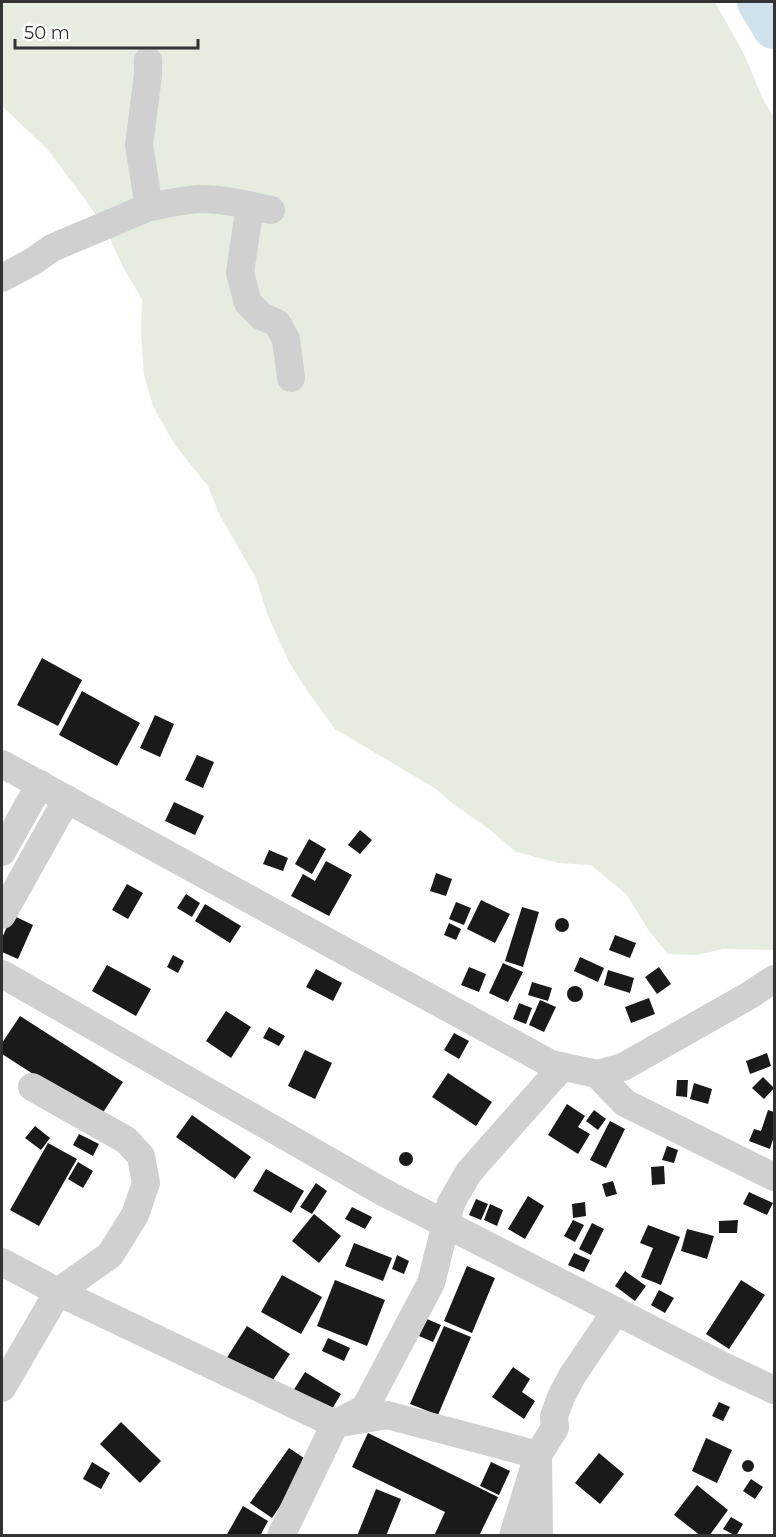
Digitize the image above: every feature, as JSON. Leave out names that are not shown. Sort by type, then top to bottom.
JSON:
[{"type":"street","points":[[148,61],[139,145],[148,207]]},
{"type":"street","points":[[2,278],[52,248],[148,207],[202,199],[261,207],[240,273],[248,303],[261,316],[277,323],[286,339],[291,378]]},
{"type":"street","points":[[2,764],[550,1064],[597,1074],[623,1067],[774,979]]},
{"type":"street","points":[[2,852],[40,784]]},
{"type":"street","points":[[2,915],[67,800]]},
{"type":"street","points":[[2,975],[383,1192],[774,1390]]},
{"type":"street","points":[[281,1536],[335,1424],[365,1408],[431,1283],[451,1203],[469,1172],[562,1067]]},
{"type":"street","points":[[597,1074],[625,1103],[774,1177]]},
{"type":"street","points":[[2,1388],[58,1292],[110,1255],[135,1215],[146,1183],[141,1156],[126,1140],[32,1087]]},
{"type":"street","points":[[2,1262],[58,1292],[335,1424],[387,1415],[538,1455]]},
{"type":"street","points":[[513,1536],[538,1455],[555,1428],[554,1416],[561,1397],[572,1376],[616,1311]]},
{"type":"street","points":[[538,1455],[539,1536]]},
{"type":"shaded area","points":[[2,2],[715,2],[745,56],[762,97],[774,118],[774,950],[723,949],[696,955],[668,954],[649,931],[626,894],[591,865],[559,863],[516,852],[436,789],[335,729],[289,662],[268,616],[256,578],[219,514],[208,486],[175,445],[153,406],[144,375],[141,331],[142,299],[123,267],[107,232],[47,149],[2,106]]},
{"type":"building","points":[[42,658],[82,680],[58,726],[17,705]]},
{"type":"building","points":[[82,691],[140,723],[117,766],[59,735]]},
{"type":"building","points":[[155,715],[174,724],[160,757],[140,748]]},
{"type":"building","points":[[197,755],[214,762],[203,788],[185,780]]},
{"type":"building","points":[[174,802],[204,816],[195,835],[165,821]]},
{"type":"building","points":[[360,830],[372,840],[360,854],[348,845]]},
{"type":"building","points":[[309,839],[326,849],[312,874],[295,864]]},
{"type":"building","points":[[269,850],[288,858],[283,871],[263,864]]},
{"type":"building","points":[[326,861],[352,875],[329,916],[291,896],[303,874],[315,881]]},
{"type":"building","points":[[436,873],[452,879],[446,896],[430,891]]},
{"type":"building","points":[[127,884],[143,893],[128,919],[112,910]]},
{"type":"building","points":[[186,894],[200,903],[192,917],[177,908]]},
{"type":"building","points":[[481,900],[510,914],[495,943],[467,929]]},
{"type":"building","points":[[456,902],[471,908],[464,925],[449,919]]},
{"type":"building","points":[[205,904],[241,926],[230,943],[195,921]]},
{"type":"building","points":[[522,907],[539,912],[523,967],[505,961]]},
{"type":"building","points":[[12,915],[33,925],[18,959],[2,952],[2,938]]},
{"type":"building","points":[[562,918],[567,920],[569,925],[567,930],[562,932],[557,930],[555,925],[557,920]]},
{"type":"building","points":[[449,923],[461,929],[456,940],[444,935]]},
{"type":"building","points":[[615,935],[636,943],[630,958],[609,950]]},
{"type":"building","points":[[173,955],[184,961],[178,973],[167,967]]},
{"type":"building","points":[[580,957],[604,968],[598,982],[574,971]]},
{"type":"building","points":[[503,963],[523,972],[508,1002],[489,993]]},
{"type":"building","points":[[107,965],[151,989],[136,1016],[92,991]]},
{"type":"building","points":[[469,967],[486,974],[479,992],[461,985]]},
{"type":"building","points":[[659,967],[671,984],[657,994],[645,977]]},
{"type":"building","points":[[316,969],[342,983],[333,1001],[306,987]]},
{"type":"building","points":[[608,970],[634,978],[630,993],[604,985]]},
{"type":"building","points":[[532,982],[552,988],[548,1001],[528,995]]},
{"type":"building","points":[[575,986],[583,994],[575,1002],[567,994]]},
{"type":"building","points":[[649,998],[655,1014],[631,1023],[625,1007]]},
{"type":"building","points":[[540,1000],[556,1007],[544,1032],[529,1025]]},
{"type":"building","points":[[519,1003],[532,1008],[526,1024],[513,1019]]},
{"type":"building","points":[[226,1011],[251,1027],[231,1058],[206,1041]]},
{"type":"building","points":[[20,1016],[123,1082],[100,1117],[2,1054],[2,1043]]},
{"type":"building","points":[[269,1027],[285,1036],[279,1046],[263,1038]]},
{"type":"building","points":[[454,1033],[469,1041],[459,1059],[444,1050]]},
{"type":"building","points":[[305,1050],[332,1063],[315,1099],[288,1086]]},
{"type":"building","points":[[767,1053],[771,1066],[750,1074],[746,1061]]},
{"type":"building","points":[[448,1073],[492,1102],[476,1126],[432,1097]]},
{"type":"building","points":[[763,1077],[774,1088],[764,1099],[752,1088]]},
{"type":"building","points":[[677,1080],[688,1080],[687,1097],[676,1096]]},
{"type":"building","points":[[694,1083],[712,1089],[708,1104],[690,1099]]},
{"type":"building","points":[[567,1104],[585,1116],[578,1127],[590,1134],[578,1154],[548,1135]]},
{"type":"building","points":[[594,1110],[606,1119],[598,1130],[586,1121]]},
{"type":"building","points":[[768,1110],[774,1112],[774,1136],[770,1149],[749,1141],[754,1129],[761,1131]]},
{"type":"building","points":[[192,1115],[251,1157],[235,1179],[176,1137]]},
{"type":"building","points":[[610,1121],[625,1129],[606,1168],[590,1160]]},
{"type":"building","points":[[35,1126],[50,1138],[41,1150],[25,1138]]},
{"type":"building","points":[[79,1134],[99,1144],[93,1156],[73,1145]]},
{"type":"building","points":[[48,1143],[77,1159],[39,1226],[10,1210]]},
{"type":"building","points":[[667,1146],[678,1150],[674,1163],[662,1160]]},
{"type":"building","points":[[403,1152],[409,1152],[413,1159],[409,1166],[403,1166],[399,1162],[399,1156]]},
{"type":"building","points":[[78,1162],[93,1171],[83,1188],[68,1179]]},
{"type":"building","points":[[664,1166],[665,1184],[652,1185],[651,1167]]},
{"type":"building","points":[[266,1169],[304,1191],[291,1213],[253,1191]]},
{"type":"building","points":[[613,1181],[617,1194],[606,1197],[602,1184]]},
{"type":"building","points":[[316,1183],[327,1191],[312,1214],[300,1207]]},
{"type":"building","points":[[749,1192],[773,1203],[767,1215],[743,1204]]},
{"type":"building","points":[[528,1196],[544,1206],[525,1239],[508,1229]]},
{"type":"building","points":[[476,1199],[488,1204],[481,1220],[469,1215]]},
{"type":"building","points":[[585,1202],[586,1216],[573,1218],[572,1204]]},
{"type":"building","points":[[490,1204],[503,1210],[497,1226],[484,1220]]},
{"type":"building","points":[[352,1207],[372,1217],[365,1229],[345,1219]]},
{"type":"building","points":[[314,1214],[341,1236],[319,1263],[292,1241]]},
{"type":"building","points":[[573,1220],[584,1225],[575,1242],[564,1236]]},
{"type":"building","points":[[738,1220],[737,1233],[719,1233],[719,1221]]},
{"type":"building","points":[[592,1223],[604,1229],[591,1255],[579,1249]]},
{"type":"building","points":[[648,1225],[680,1237],[661,1285],[641,1277],[653,1248],[640,1243]]},
{"type":"building","points":[[687,1229],[714,1236],[707,1259],[681,1251]]},
{"type":"building","points":[[354,1243],[392,1258],[383,1281],[345,1266]]},
{"type":"building","points":[[574,1253],[590,1260],[584,1272],[568,1265]]},
{"type":"building","points":[[397,1255],[409,1261],[404,1274],[392,1269]]},
{"type":"building","points":[[467,1266],[495,1278],[472,1333],[444,1321]]},
{"type":"building","points":[[625,1271],[646,1286],[635,1301],[615,1286]]},
{"type":"building","points":[[282,1275],[322,1297],[301,1334],[261,1312]]},
{"type":"building","points":[[335,1280],[385,1300],[367,1346],[317,1326]]},
{"type":"building","points":[[741,1280],[765,1295],[729,1349],[706,1334]]},
{"type":"building","points":[[659,1290],[674,1298],[665,1313],[651,1305]]},
{"type":"building","points":[[427,1319],[441,1325],[433,1342],[419,1336]]},
{"type":"building","points":[[247,1326],[290,1354],[269,1386],[226,1359]]},
{"type":"building","points":[[444,1326],[471,1337],[438,1415],[410,1404]]},
{"type":"building","points":[[328,1338],[350,1348],[344,1361],[322,1351]]},
{"type":"building","points":[[513,1367],[530,1379],[522,1392],[535,1401],[524,1419],[492,1397]]},
{"type":"building","points":[[305,1372],[341,1394],[329,1414],[293,1391]]},
{"type":"building","points":[[719,1402],[730,1407],[723,1421],[712,1416]]},
{"type":"building","points":[[121,1422],[161,1461],[140,1483],[100,1444]]},
{"type":"building","points":[[368,1433],[498,1497],[479,1536],[434,1536],[445,1512],[352,1467]]},
{"type":"building","points":[[706,1438],[732,1450],[717,1483],[692,1471]]},
{"type":"building","points":[[289,1448],[310,1462],[272,1518],[250,1503]]},
{"type":"building","points":[[599,1453],[624,1474],[600,1504],[575,1483]]},
{"type":"building","points":[[748,1460],[754,1466],[748,1472],[742,1466]]},
{"type":"building","points":[[92,1462],[110,1473],[101,1489],[83,1479]]},
{"type":"building","points":[[491,1462],[510,1471],[499,1495],[480,1486]]},
{"type":"building","points":[[751,1479],[763,1487],[755,1499],[743,1491]]},
{"type":"building","points":[[697,1485],[728,1510],[709,1536],[701,1536],[674,1515]]},
{"type":"building","points":[[376,1489],[401,1499],[386,1536],[357,1536]]},
{"type":"building","points":[[243,1506],[268,1521],[260,1536],[226,1536]]},
{"type":"building","points":[[731,1517],[743,1524],[736,1536],[723,1529]]},
{"type":"waterway","points":[[759,2],[774,27]]}]
